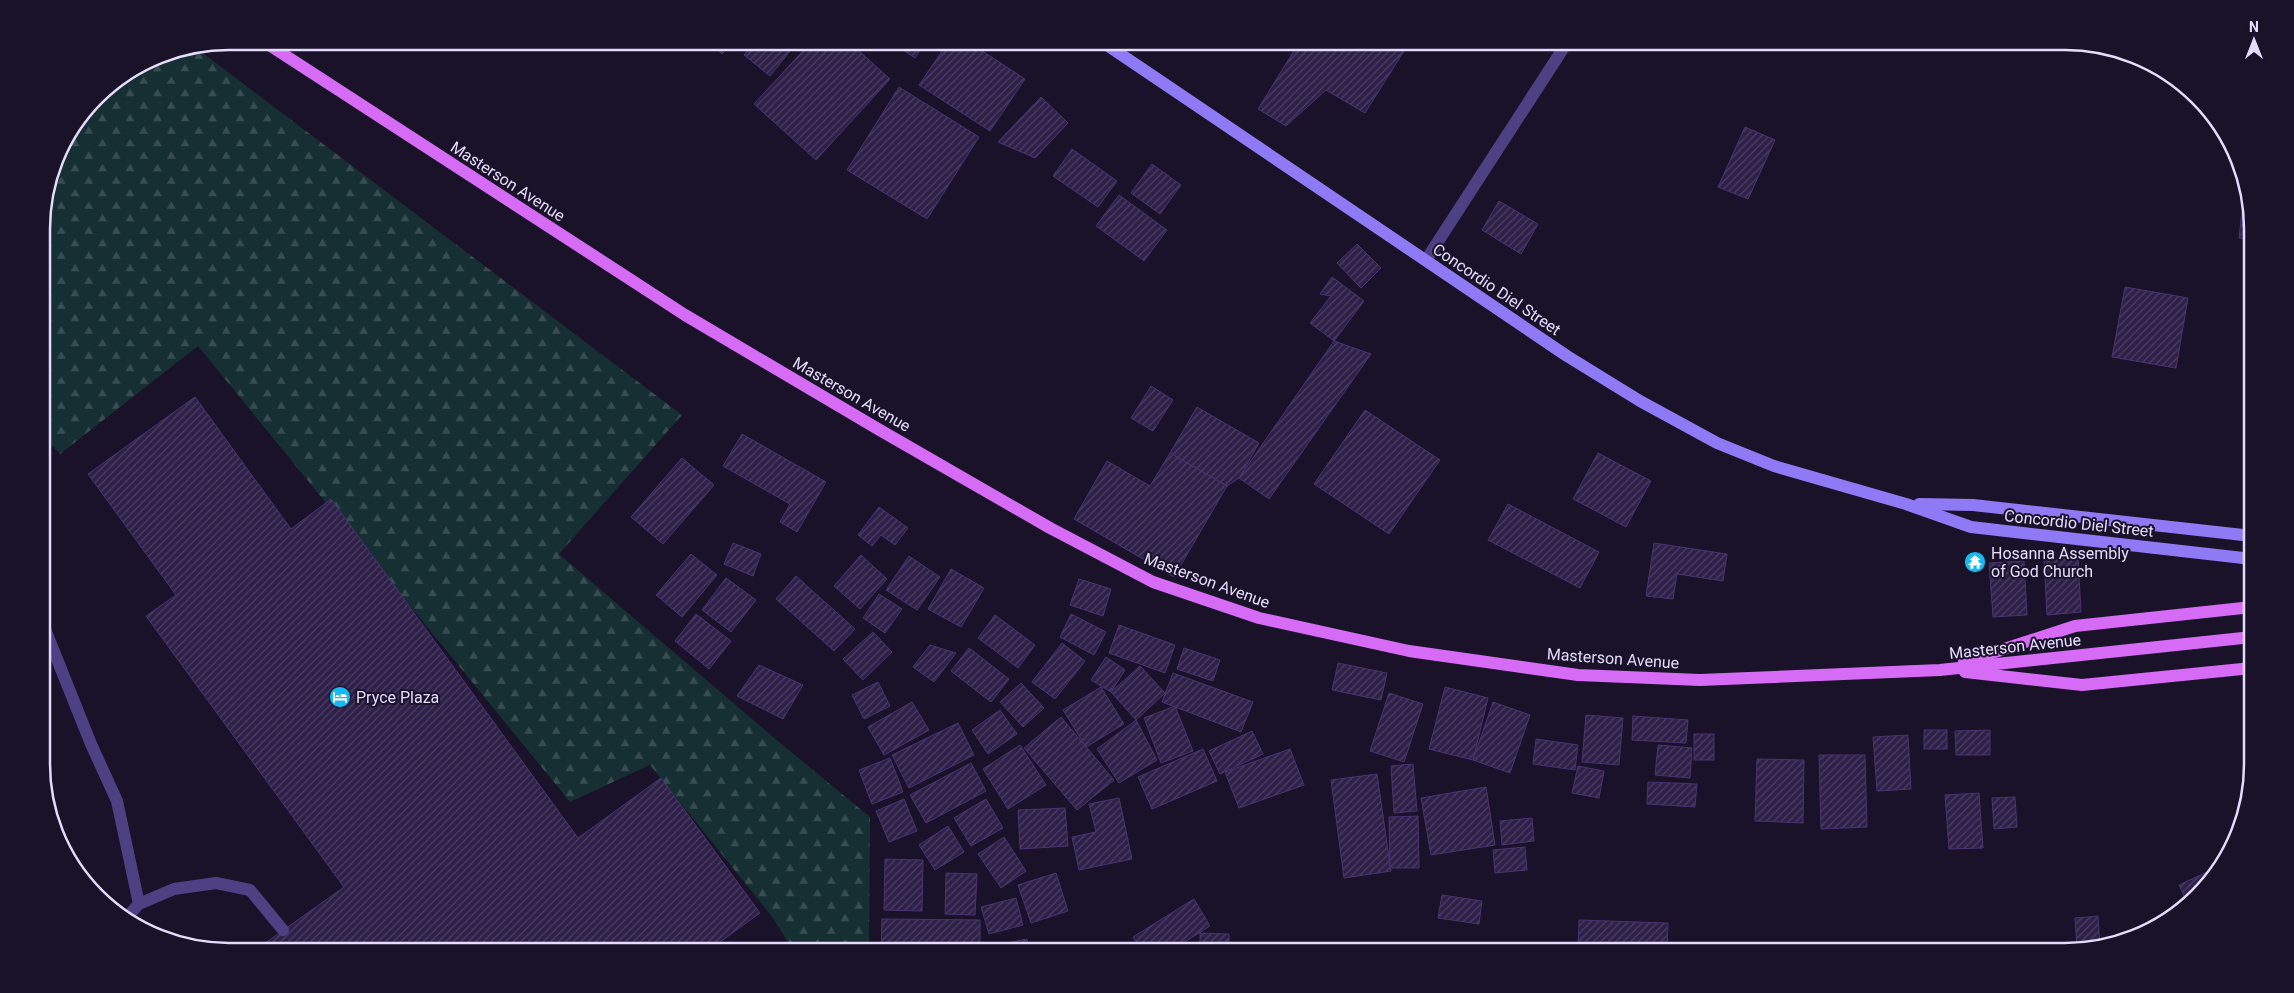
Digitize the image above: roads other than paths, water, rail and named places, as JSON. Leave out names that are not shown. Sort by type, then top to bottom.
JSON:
[{"type":"main road","name":"Masterson Avenue","points":[[277,50],[685,315],[1041,523],[1153,582],[1260,618],[1409,651],[1578,675],[1700,680],[1940,670],[2244,638]]},
{"type":"main road","name":"Concordio Diel Street","points":[[1114,50],[1567,356],[1640,401],[1717,443],[1774,466],[1906,504],[1971,527],[2244,557]]},
{"type":"main road","name":"Concordio Diel Street","points":[[1906,504],[1973,506],[2244,535]]},
{"type":"main road","points":[[1940,670],[2075,626],[2244,608]]},
{"type":"main road","points":[[1940,670],[2082,685],[2244,669]]},
{"type":"street","points":[[1426,260],[1562,50]]},
{"type":"street","points":[[50,644],[91,744],[117,801],[139,904]]},
{"type":"street","points":[[130,914],[139,904],[174,889],[216,883],[250,890],[283,930]]},
{"type":"place","name":"Hosanna Assembly of God Church","points":[[1975,562]]},
{"type":"place","name":"Pryce Plaza","points":[[340,697]]}]
